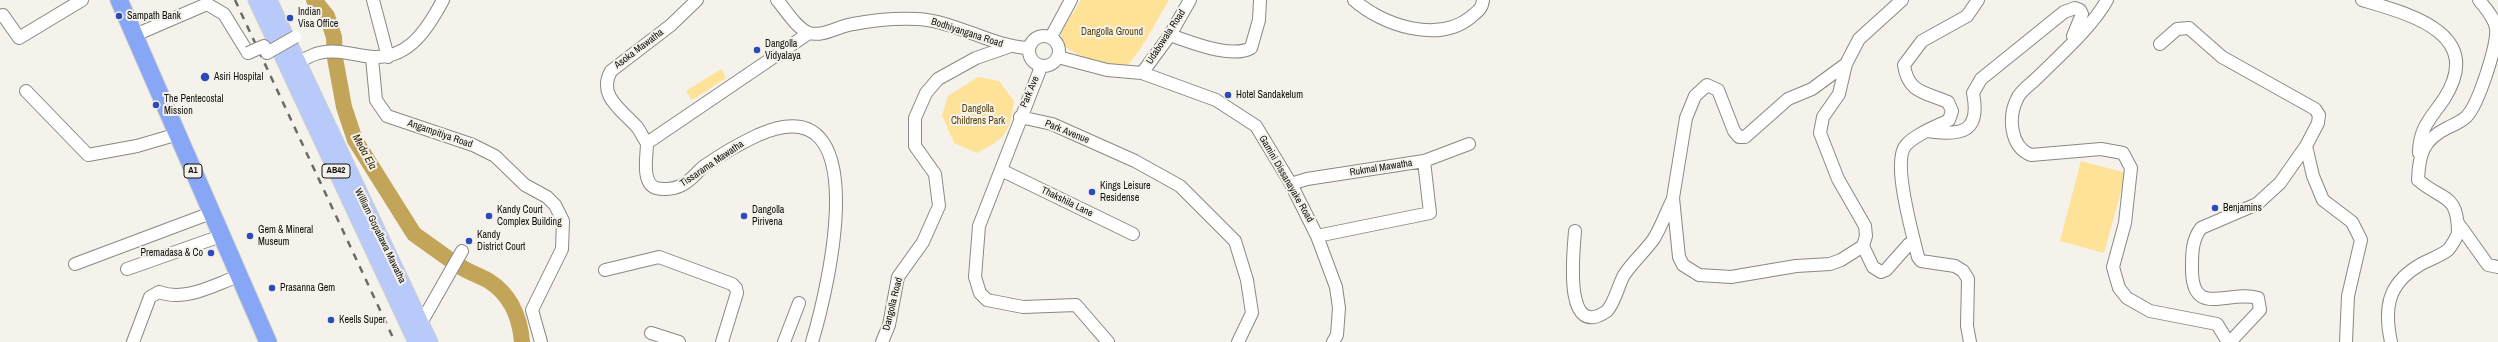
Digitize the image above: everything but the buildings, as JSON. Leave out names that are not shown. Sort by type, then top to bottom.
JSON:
[{"type":"highway","name":"A1","points":[[119,0],[136,35],[221,236],[268,342]]},
{"type":"main road","name":"William Gopallawa Mawatha","points":[[256,0],[293,65],[430,342]]},
{"type":"main road","name":"William Gopallawa Mawatha","points":[[269,0],[293,65],[416,342]]},
{"type":"street","points":[[0,16],[3,16],[19,38],[82,0]]},
{"type":"street","points":[[373,0],[388,57]]},
{"type":"street","points":[[293,65],[319,53],[342,52],[372,58],[388,57],[401,53],[414,43],[430,25],[443,0]]},
{"type":"street","name":"Asoka Mawatha","points":[[647,143],[636,127],[617,109],[608,94],[607,77],[611,70],[671,25],[697,0]]},
{"type":"street","points":[[647,143],[809,33],[800,27],[777,0]]},
{"type":"street","points":[[1051,37],[1071,0]]},
{"type":"street","name":"Udabowala Road","points":[[1142,73],[1170,35],[1190,0]]},
{"type":"street","points":[[1170,35],[1207,47],[1244,52],[1251,48],[1259,20],[1260,0]]},
{"type":"street","points":[[1354,0],[1367,11],[1390,22],[1427,30],[1462,24],[1482,8],[1483,0]]},
{"type":"street","points":[[1846,64],[1812,88],[1788,100],[1745,138],[1739,136],[1734,131],[1718,90],[1707,86],[1701,88],[1695,96],[1686,118],[1673,198],[1679,257],[1683,265],[1699,275],[1731,277],[1796,266],[1830,264],[1841,260],[1863,246],[1866,236],[1865,226],[1838,179],[1820,133],[1823,117],[1839,94],[1846,64],[1859,39],[1902,0]]},
{"type":"street","points":[[1970,342],[1967,326],[1968,279],[1963,271],[1955,266],[1921,261],[1918,257],[1902,178],[1901,156],[1905,145],[1927,130],[1949,120],[1952,111],[1948,102],[1911,86],[1906,79],[1904,65],[1922,41],[1967,16],[1978,0]]},
{"type":"street","points":[[2108,0],[2067,48],[2017,98],[2011,119],[2015,142],[2024,152],[2031,155],[2101,150],[2123,153],[2131,168],[2125,222],[2112,266],[2119,288],[2127,298],[2150,312],[2217,324],[2229,342],[2260,310],[2260,303],[2258,298],[2251,296],[2211,300],[2201,296],[2195,291],[2192,271],[2192,249],[2196,235],[2201,228],[2257,204],[2280,183],[2306,146],[2318,123],[2319,115],[2315,109],[2222,57],[2189,28],[2177,29],[2160,44]]},
{"type":"street","points":[[2362,0],[2407,13],[2433,26],[2450,42],[2456,61],[2455,73],[2444,98],[2425,123],[2419,144],[2418,180],[2433,193],[2447,197],[2455,208],[2458,223],[2458,234],[2448,249],[2417,266],[2399,280],[2392,290],[2386,319],[2391,342]]},
{"type":"street","points":[[2418,158],[2427,142],[2438,132],[2466,118],[2481,94],[2497,31],[2494,20],[2479,0]]},
{"type":"street","points":[[136,35],[207,4],[224,14],[248,53],[264,46],[267,53],[295,37]]},
{"type":"street","points":[[1927,130],[1951,134],[1964,132],[1974,119],[1976,110],[1973,93],[1981,79],[2064,12],[2075,8],[2080,10],[2082,14],[2067,48]]},
{"type":"street","name":"Bodhiyangana Road","points":[[809,33],[823,34],[850,24],[876,20],[916,19],[939,23],[998,41],[1008,47],[1028,48]]},
{"type":"street","points":[[1037,37],[1051,37],[1059,48],[1058,56],[1052,65],[1041,66],[1030,58],[1028,48],[1037,37]]},
{"type":"street","name":"Dangolla Road","points":[[882,342],[889,326],[898,277],[923,242],[939,206],[935,174],[915,146],[915,118],[926,93],[938,79],[976,58],[1008,47]]},
{"type":"street","name":"Gamini Dissanayake Road","points":[[1058,56],[1107,70],[1142,73],[1216,100],[1256,126],[1291,184],[1317,236],[1336,287],[1339,308],[1337,334],[1333,342]]},
{"type":"street","name":"Angampitiya Road","points":[[372,58],[376,100],[387,116],[473,144],[495,156],[525,185],[547,197],[555,204],[563,221],[562,249],[532,310],[541,342]]},
{"type":"street","name":"Park Ave","points":[[1020,117],[1041,66]]},
{"type":"street","points":[[26,91],[88,155],[137,146],[178,134]]},
{"type":"street","points":[[1020,117],[1002,170],[979,226],[975,277],[980,293],[987,300],[1023,306],[1076,305],[1108,342]]},
{"type":"street","name":"Park Avenue","points":[[1020,117],[1052,124],[1135,161],[1180,186],[1235,241],[1247,280],[1252,313],[1238,342]]},
{"type":"street","name":"Tissarama Mawatha","points":[[647,143],[646,174],[649,182],[656,188],[674,188],[694,178],[702,168],[723,154],[759,135],[793,125],[808,128],[827,145],[833,162],[837,225],[812,342]]},
{"type":"street","name":"Rukmal Mawatha","points":[[1291,184],[1307,179],[1424,161],[1469,144]]},
{"type":"street","points":[[2306,146],[2314,176],[2323,200],[2352,222],[2361,240],[2348,296],[2346,342]]},
{"type":"street","points":[[1317,236],[1430,213],[1424,161]]},
{"type":"street","name":"Thakshila Lane","points":[[1002,170],[1132,234]]},
{"type":"street","points":[[1575,230],[1572,299],[1579,316],[1586,320],[1594,320],[1608,310],[1624,276],[1654,239],[1673,198]]},
{"type":"street","points":[[75,264],[212,213]]},
{"type":"street","points":[[2458,223],[2488,265],[2498,267]]},
{"type":"street","points":[[127,269],[221,236]]},
{"type":"street","points":[[1863,246],[1873,267],[1881,272],[1886,270],[1909,244],[1914,242]]},
{"type":"street","points":[[421,323],[462,252]]},
{"type":"street","points":[[605,270],[659,257],[732,284],[736,288],[737,293],[722,342]]},
{"type":"street","points":[[133,342],[150,297],[159,292],[172,297],[187,295],[239,276]]},
{"type":"street","points":[[784,342],[799,303]]},
{"type":"street","points":[[651,333],[679,342]]},
{"type":"green space","name":"Dangolla Ground","points":[[1081,0],[1169,0],[1141,48],[1127,66],[1092,60],[1061,44],[1061,32]]},
{"type":"green space","points":[[721,69],[726,78],[692,100],[686,91]]},
{"type":"green space","name":"Dangolla Childrens Park","points":[[978,77],[999,81],[1014,101],[1008,128],[1004,134],[1000,139],[977,153],[954,143],[942,115],[948,96]]},
{"type":"green space","points":[[2081,161],[2126,173],[2104,253],[2060,241]]},
{"type":"waterway","name":"Meda Ela","points":[[314,0],[327,16],[334,37],[335,58],[344,107],[355,140],[414,234],[449,259]]},
{"type":"waterway","name":"Meda Ela","points":[[461,267],[489,281],[509,300],[519,324],[522,342]]},
{"type":"railway","points":[[235,0],[395,342]]},
{"type":"place","name":"Sampath Bank","points":[[119,16]]},
{"type":"place","name":"Indian Visa Office","points":[[290,18]]},
{"type":"place","name":"Dangolla Vidyalaya","points":[[757,50]]},
{"type":"place","name":"Asiri Hospital","points":[[205,77]]},
{"type":"place","name":"Hotel Sandakelum","points":[[1228,95]]},
{"type":"place","name":"The Pentecostal Mission","points":[[156,105]]},
{"type":"place","name":"Kings Leisure Residense","points":[[1092,192]]},
{"type":"place","name":"Benjamins","points":[[2215,208]]},
{"type":"place","name":"Kandy Court Complex Building","points":[[489,216]]},
{"type":"place","name":"Dangolla Pirivena","points":[[744,216]]},
{"type":"place","name":"Gem & Mineral Museum","points":[[250,236]]},
{"type":"place","name":"Kandy District Court","points":[[469,241]]},
{"type":"place","name":"Premadasa & Co","points":[[211,253]]},
{"type":"place","name":"Prasanna Gem","points":[[272,288]]},
{"type":"place","name":"Keells Super","points":[[331,320]]}]
